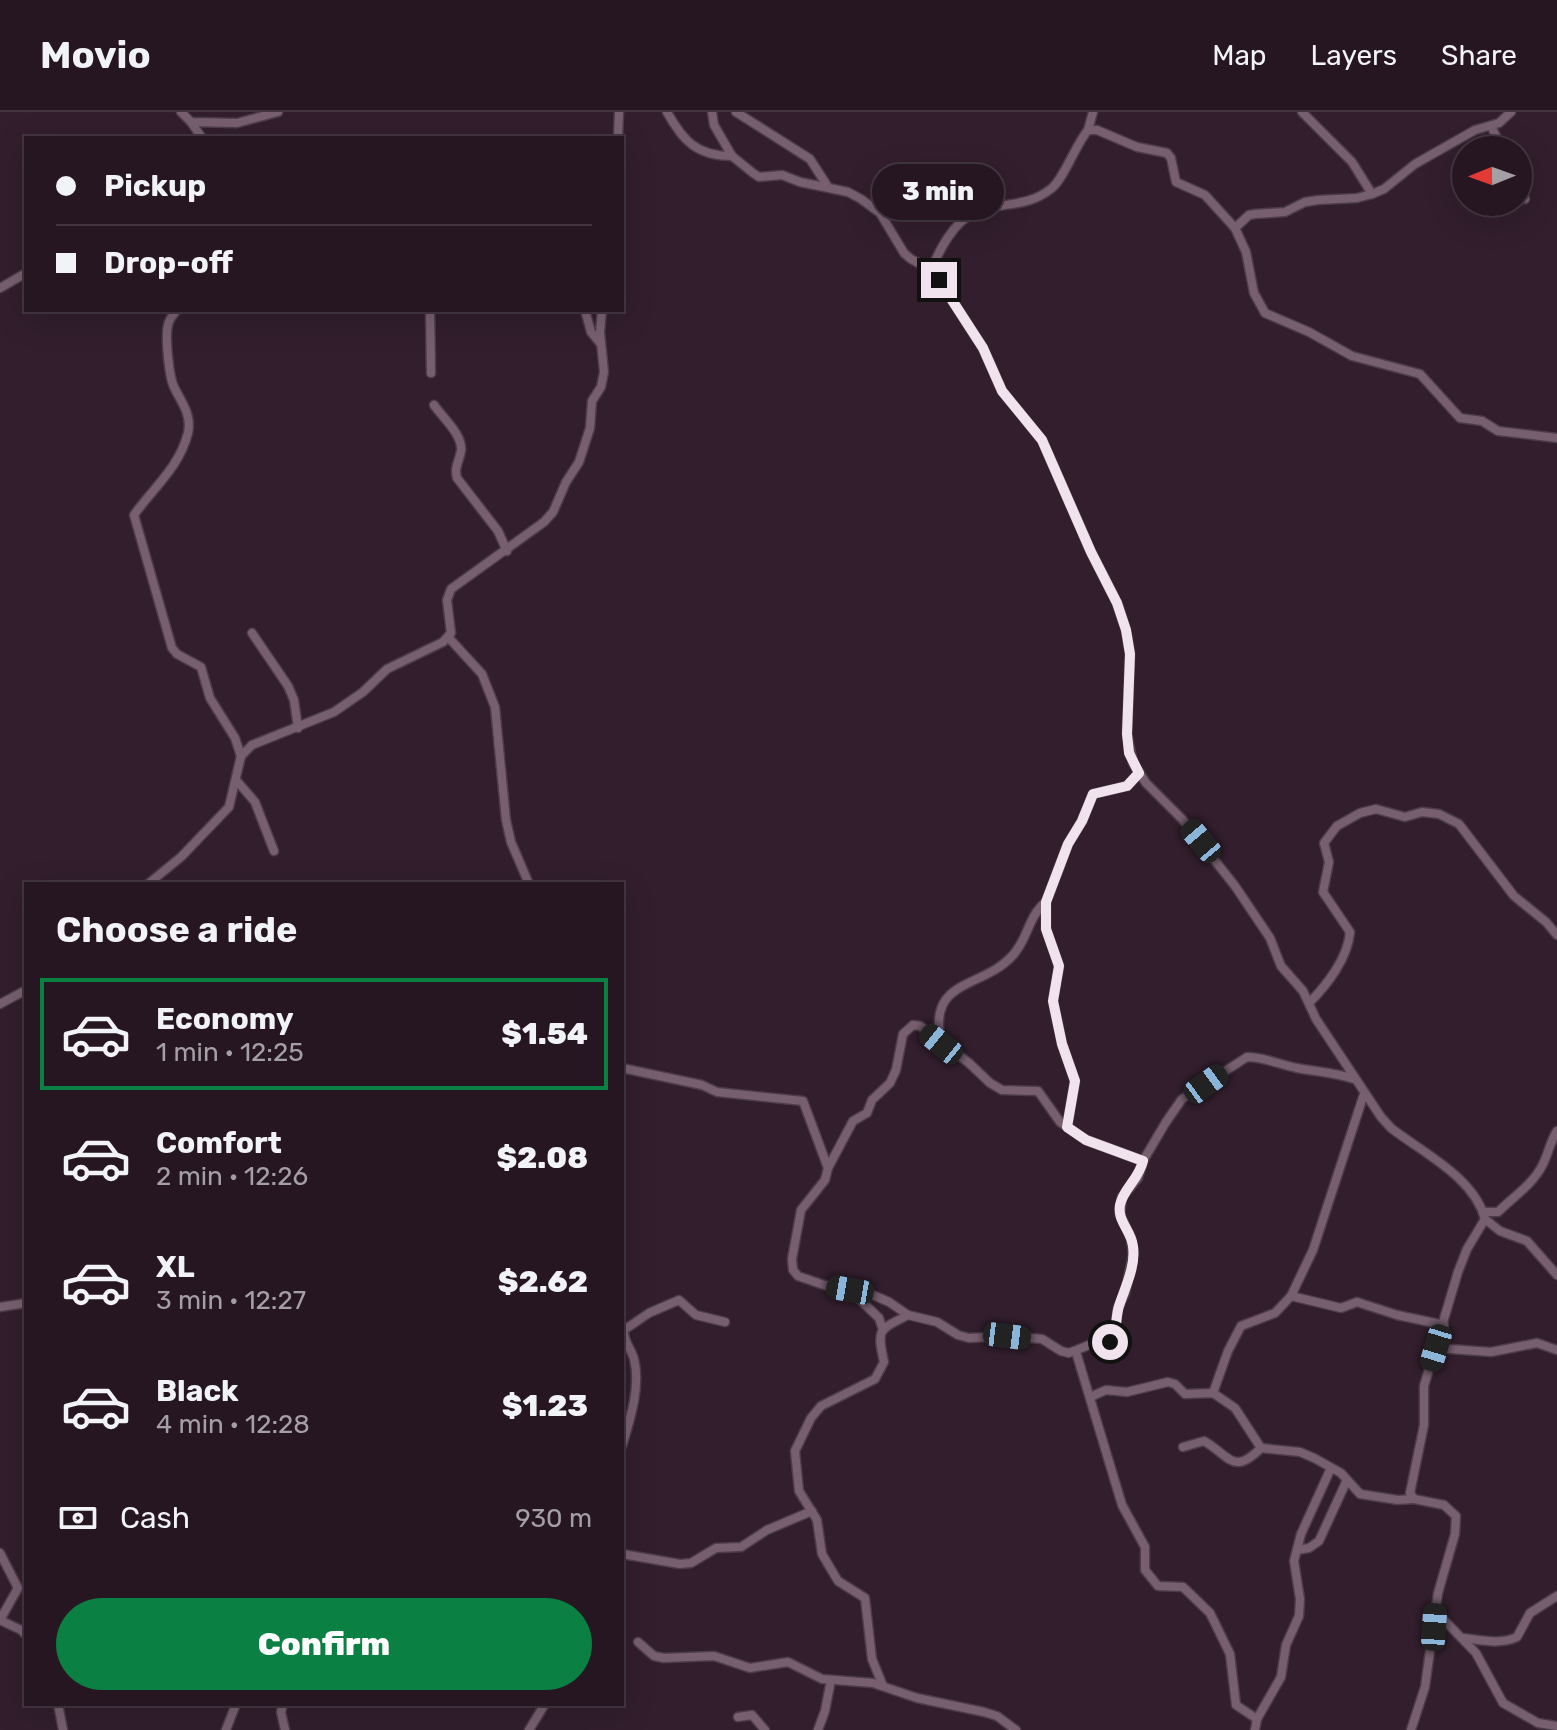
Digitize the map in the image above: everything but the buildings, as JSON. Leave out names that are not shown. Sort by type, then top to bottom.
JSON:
[{"type":"street","points":[[181,112],[201,136]]},
{"type":"street","points":[[191,122],[237,123],[278,112]]},
{"type":"street","points":[[618,136],[619,112]]},
{"type":"street","points":[[667,112],[678,131],[696,148],[705,153],[732,156]]},
{"type":"street","points":[[704,112],[712,116],[732,156],[759,177],[782,175],[848,192],[871,205],[889,224],[904,253],[931,270],[983,348],[1002,391],[1042,440],[1117,603],[1130,654],[1129,753],[1139,773],[1182,819],[1235,886],[1270,938],[1281,966],[1303,991],[1316,1019],[1364,1094],[1391,1128],[1463,1183],[1484,1216],[1500,1231],[1527,1241],[1557,1275]]},
{"type":"street","points":[[736,112],[810,159],[828,188]]},
{"type":"street","points":[[931,270],[945,240],[968,217],[976,212],[1019,205],[1056,185],[1088,130],[1093,112]]},
{"type":"street","points":[[1302,112],[1352,162],[1372,194]]},
{"type":"street","points":[[1235,228],[1249,215],[1285,212],[1305,202],[1372,194],[1451,143],[1475,130],[1491,126],[1511,112]]},
{"type":"street","points":[[1491,126],[1496,136]]},
{"type":"street","points":[[1088,130],[1097,130],[1137,147],[1167,153],[1176,182],[1205,195],[1235,228],[1246,252],[1254,293],[1265,313],[1309,332],[1352,356],[1420,374],[1460,418],[1482,421],[1498,431],[1557,438]]},
{"type":"street","points":[[0,288],[24,274]]},
{"type":"street","points":[[150,882],[221,817],[233,799],[241,756],[235,738],[210,698],[201,667],[177,654],[171,644],[134,515],[168,475],[189,430],[183,399],[171,380],[167,330],[169,320],[175,312]]},
{"type":"street","points":[[430,312],[431,373]]},
{"type":"street","points":[[586,312],[591,332],[601,343]]},
{"type":"street","points":[[449,638],[451,627],[447,600],[451,589],[544,522],[553,512],[579,462],[590,428],[592,401],[601,387],[604,372],[602,312]]},
{"type":"street","points":[[434,405],[460,441],[462,449],[455,473],[457,478],[498,531],[507,551]]},
{"type":"street","points":[[252,633],[288,686],[294,700],[298,728]]},
{"type":"street","points":[[241,756],[257,741],[298,728],[344,706],[387,669],[449,638]]},
{"type":"street","points":[[449,638],[482,674],[495,707],[500,781],[508,831],[528,882]]},
{"type":"street","points":[[1067,1127],[1075,1081],[1062,1044],[1053,1001],[1059,966],[1046,929],[1046,902],[1065,852],[1093,794],[1127,786],[1139,773]]},
{"type":"street","points":[[236,780],[255,802],[274,851]]},
{"type":"street","points":[[1309,1003],[1323,989],[1345,952],[1350,932],[1323,892],[1329,862],[1324,843],[1337,826],[1371,810],[1382,809],[1405,817],[1429,812],[1459,824],[1514,896],[1557,935]]},
{"type":"street","points":[[941,1044],[940,1007],[965,984],[1006,963],[1028,936],[1033,916],[1046,902]]},
{"type":"street","points":[[0,1004],[24,991]]},
{"type":"street","points":[[1143,1161],[1086,1140],[1060,1122],[1038,1091],[1002,1090],[913,1025],[905,1031],[894,1077],[872,1100],[867,1113],[853,1121],[828,1168],[825,1180],[801,1210],[792,1267],[798,1276],[807,1280],[889,1302],[908,1315],[937,1322],[969,1338],[1007,1336],[1042,1339],[1061,1351],[1076,1352],[1094,1343],[1110,1342],[1114,1337],[1118,1308],[1125,1293],[1133,1255],[1131,1238],[1120,1215],[1120,1202],[1138,1178],[1143,1161],[1182,1099],[1243,1058],[1258,1057],[1300,1069],[1338,1073],[1355,1079]]},
{"type":"street","points":[[624,1068],[702,1085],[717,1092],[803,1101],[828,1168]]},
{"type":"street","points":[[1213,1393],[1241,1326],[1275,1313],[1291,1296],[1313,1250],[1364,1094]]},
{"type":"street","points":[[1414,1499],[1410,1493],[1423,1434],[1424,1386],[1458,1272],[1484,1216],[1498,1212],[1530,1183],[1543,1165],[1557,1131]]},
{"type":"street","points":[[850,1290],[879,1318],[883,1330]]},
{"type":"street","points":[[1291,1296],[1341,1308],[1357,1302],[1444,1325]]},
{"type":"street","points":[[624,1330],[649,1313],[679,1300],[696,1315],[725,1322]]},
{"type":"street","points":[[0,1307],[24,1303]]},
{"type":"street","points":[[883,1686],[872,1659],[865,1598],[838,1581],[822,1554],[817,1520],[799,1491],[795,1451],[821,1406],[875,1379],[884,1362],[879,1339],[883,1330],[891,1321],[908,1315]]},
{"type":"street","points":[[624,1339],[634,1360],[636,1376],[624,1439]]},
{"type":"street","points":[[1436,1348],[1491,1352],[1537,1343],[1557,1350]]},
{"type":"street","points":[[1076,1352],[1122,1505],[1145,1547],[1145,1570],[1158,1586],[1188,1590],[1210,1613],[1230,1654],[1236,1705],[1257,1719]]},
{"type":"street","points":[[1090,1397],[1106,1390],[1127,1392],[1168,1382],[1185,1394],[1213,1393],[1235,1408],[1261,1448]]},
{"type":"street","points":[[1183,1447],[1204,1441],[1226,1459],[1242,1463],[1261,1448]]},
{"type":"street","points":[[1261,1448],[1300,1452],[1331,1468],[1354,1489],[1368,1496],[1414,1499],[1444,1505],[1456,1516],[1455,1534],[1435,1607],[1425,1687],[1411,1730]]},
{"type":"street","points":[[1255,1730],[1257,1719],[1279,1682],[1286,1645],[1299,1616],[1300,1599],[1294,1561],[1314,1502],[1331,1468]]},
{"type":"street","points":[[1297,1550],[1309,1548],[1319,1541],[1347,1480]]},
{"type":"street","points":[[624,1554],[680,1564],[691,1563],[716,1548],[741,1547],[767,1530],[812,1511]]},
{"type":"street","points":[[0,1553],[18,1588],[0,1620],[24,1633]]},
{"type":"street","points":[[1462,1638],[1493,1642],[1512,1640],[1517,1637],[1534,1608],[1557,1596]]},
{"type":"street","points":[[1435,1607],[1476,1653],[1503,1703],[1538,1723],[1557,1726]]},
{"type":"street","points":[[638,1642],[654,1656],[664,1658],[714,1656],[750,1668],[788,1662],[812,1675],[831,1680],[883,1686],[917,1698],[984,1712],[997,1716],[1016,1730]]},
{"type":"street","points":[[818,1730],[831,1680]]},
{"type":"street","points":[[58,1706],[63,1730]]},
{"type":"street","points":[[226,1730],[235,1706]]},
{"type":"street","points":[[282,1706],[285,1730]]},
{"type":"street","points":[[529,1730],[544,1706]]},
{"type":"street","points":[[738,1717],[752,1715],[765,1730]]},
{"type":"route","points":[[939,280],[983,348],[1002,391],[1042,440],[1117,603],[1130,654],[1127,734],[1129,753],[1139,773],[1127,786],[1098,791],[1089,799],[1082,821],[1068,844],[1056,874],[1045,912],[1046,929],[1059,966],[1053,1001],[1062,1044],[1075,1081],[1067,1127],[1086,1140],[1143,1161],[1138,1178],[1120,1202],[1121,1221],[1131,1238],[1133,1255],[1125,1293],[1118,1308],[1114,1337],[1110,1342]]}]
